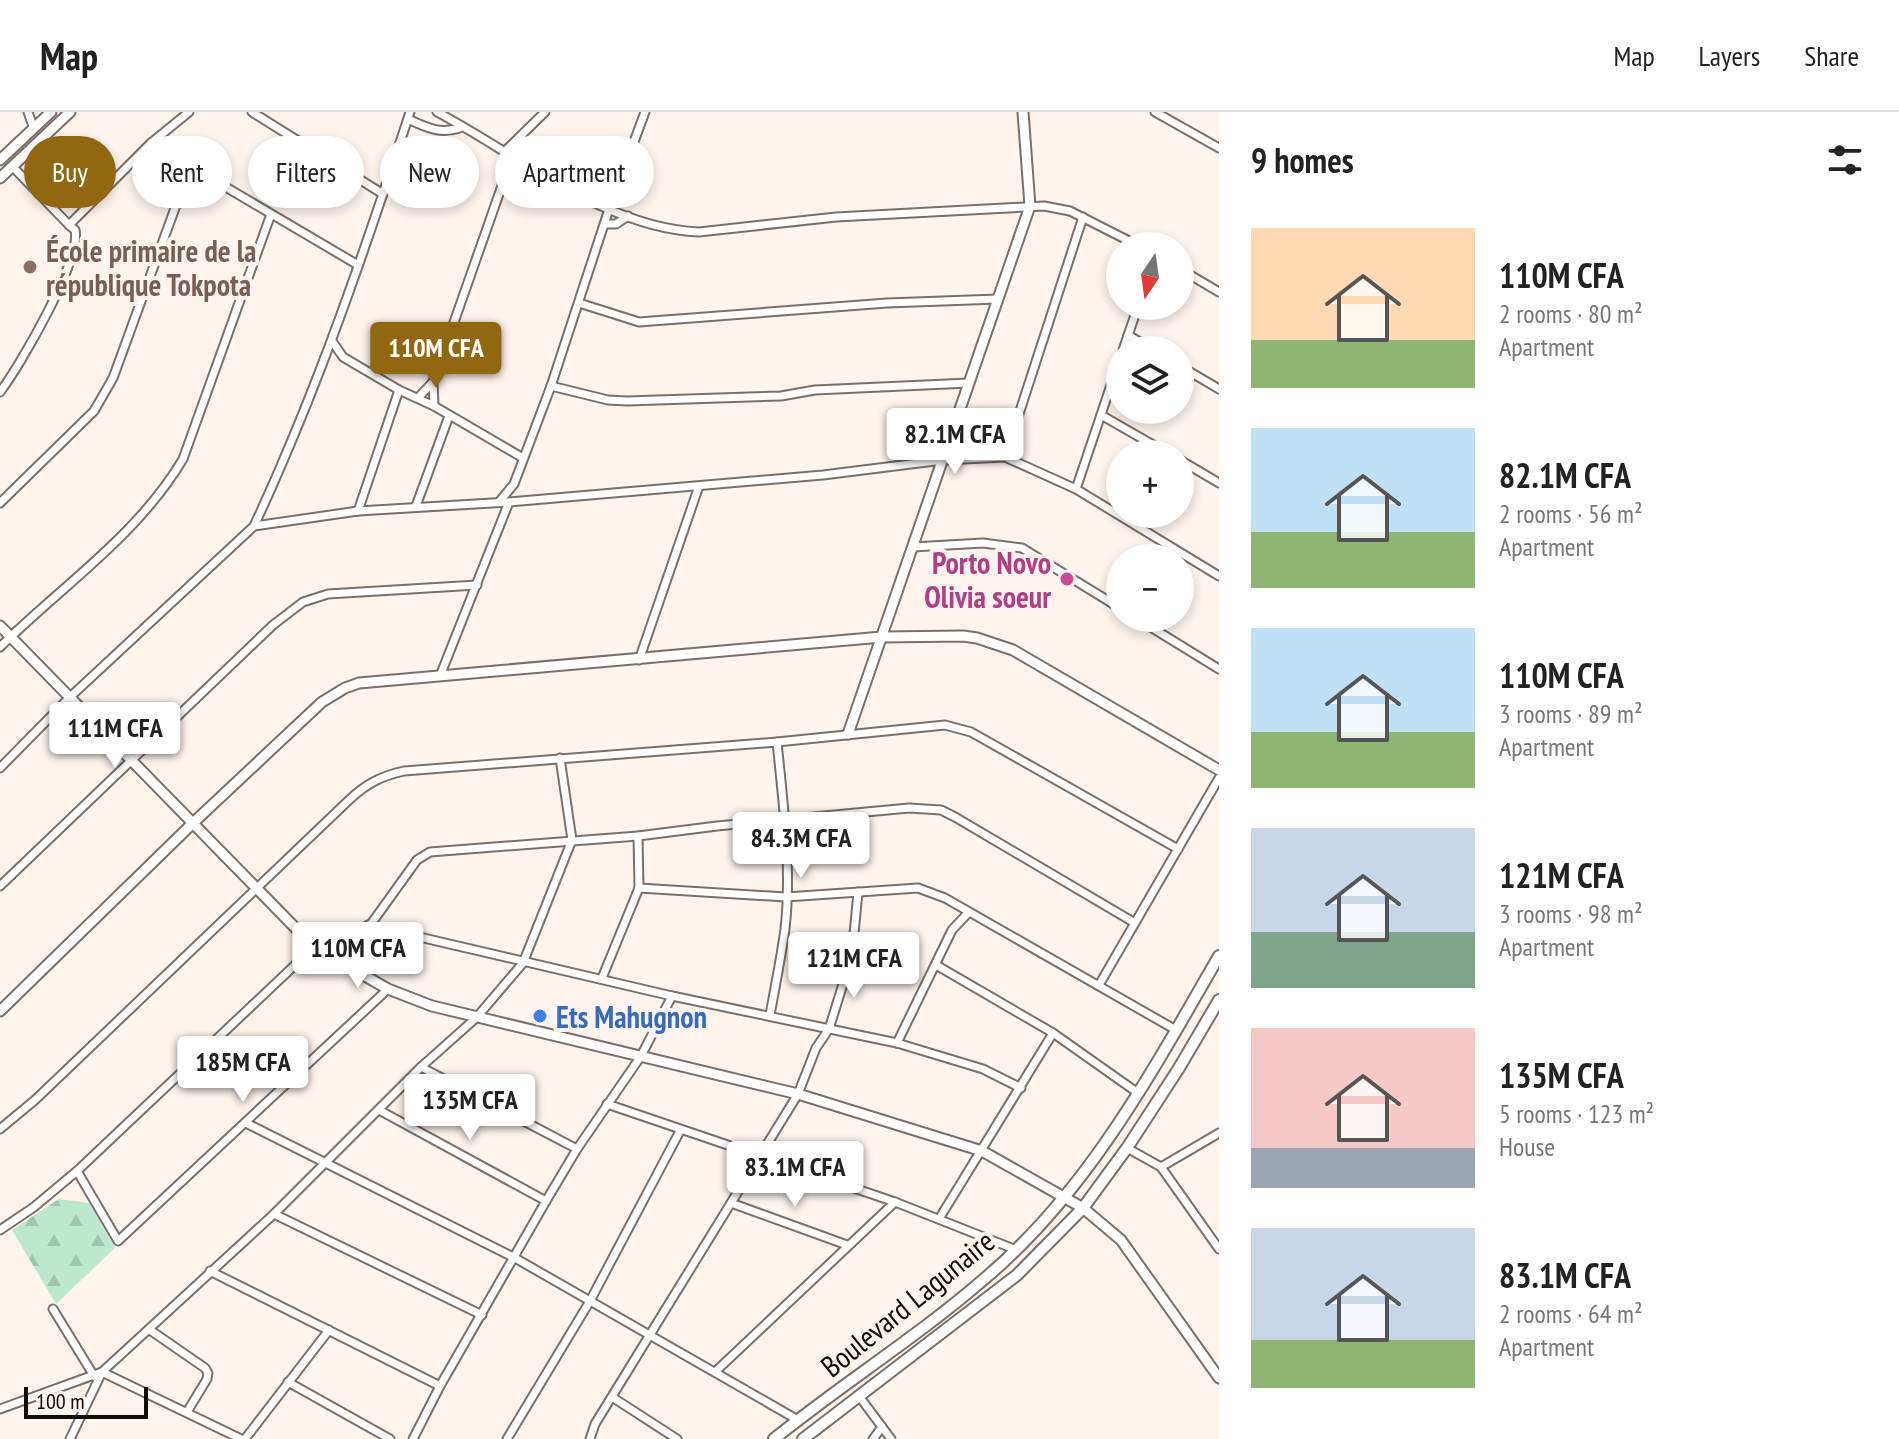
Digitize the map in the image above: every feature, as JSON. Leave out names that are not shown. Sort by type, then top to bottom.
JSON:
[{"type":"main road","name":"Boulevard Lagunaire","points":[[774,1439],[984,1279],[1065,1198],[1083,1177],[1138,1093],[1219,956]]},
{"type":"main road","name":"Boulevard Lagunaire","points":[[803,1439],[1017,1275],[1083,1208],[1127,1148],[1219,1000]]},
{"type":"street","points":[[28,112],[34,129]]},
{"type":"street","points":[[0,160],[51,112]]},
{"type":"street","points":[[0,178],[70,112]]},
{"type":"street","points":[[160,136],[189,112]]},
{"type":"street","points":[[252,112],[380,192]]},
{"type":"street","points":[[437,112],[495,146]]},
{"type":"street","points":[[524,136],[545,112]]},
{"type":"street","points":[[499,502],[514,484],[551,386],[609,209],[645,112]]},
{"type":"street","points":[[848,734],[1030,206],[1023,112]]},
{"type":"street","points":[[1155,112],[1219,148]]},
{"type":"street","points":[[402,136],[409,116],[437,131],[462,127]]},
{"type":"street","points":[[69,225],[132,162]]},
{"type":"street","points":[[0,392],[20,364],[62,280],[76,238],[75,230],[12,166]]},
{"type":"street","points":[[232,191],[358,265]]},
{"type":"street","points":[[434,406],[433,382],[495,194]]},
{"type":"street","points":[[0,768],[69,698],[254,526],[292,445],[325,361],[380,203]]},
{"type":"street","points":[[609,209],[682,231],[699,232],[836,217],[1055,207],[1112,232]]},
{"type":"street","points":[[0,503],[94,411],[113,378],[175,208]]},
{"type":"street","points":[[0,647],[132,526],[165,491],[183,459],[271,214]]},
{"type":"street","points":[[605,224],[616,224],[628,216]]},
{"type":"street","points":[[1005,457],[1083,217]]},
{"type":"street","points":[[1194,277],[1219,292]]},
{"type":"street","points":[[579,303],[639,322],[887,303],[998,299]]},
{"type":"street","points":[[1128,335],[1133,320]]},
{"type":"street","points":[[332,341],[343,357],[523,458]]},
{"type":"street","points":[[325,361],[343,357]]},
{"type":"street","points":[[1194,374],[1219,389]]},
{"type":"street","points":[[554,375],[564,388]]},
{"type":"street","points":[[418,398],[433,382]]},
{"type":"street","points":[[551,386],[608,400],[627,401],[781,396],[815,390],[969,383]]},
{"type":"street","points":[[358,511],[399,390]]},
{"type":"street","points":[[1076,489],[1106,400]]},
{"type":"street","points":[[1101,415],[1145,440]]},
{"type":"street","points":[[416,506],[449,416]]},
{"type":"street","points":[[254,526],[358,511],[522,501],[823,475],[943,460],[1005,457],[1076,489],[1219,576]]},
{"type":"street","points":[[1194,468],[1219,483]]},
{"type":"street","points":[[514,484],[522,501]]},
{"type":"street","points":[[639,660],[699,486]]},
{"type":"street","points":[[440,676],[509,502]]},
{"type":"street","points":[[913,547],[983,543],[1022,548],[1106,599]]},
{"type":"street","points":[[0,886],[273,625],[303,602],[342,592],[477,585]]},
{"type":"street","points":[[0,626],[314,947],[388,989],[432,1006],[798,1094],[982,1151],[1083,1208],[1121,1240],[1215,1365],[1219,1378]]},
{"type":"street","points":[[1159,632],[1219,669]]},
{"type":"street","points":[[0,1011],[193,823],[332,695],[359,683],[882,637],[963,636],[1013,650],[1219,770]]},
{"type":"street","points":[[0,1129],[35,1100],[349,800],[373,780],[404,771],[957,726],[1178,849]]},
{"type":"street","points":[[770,1015],[785,928],[786,897],[784,820],[777,742]]},
{"type":"street","points":[[0,1409],[95,1378],[274,1214],[421,1067],[476,1018],[523,963],[572,840],[560,758]]},
{"type":"street","points":[[1099,985],[1219,778]]},
{"type":"street","points":[[343,963],[417,860],[430,852],[638,836],[909,808],[941,810],[1135,923]]},
{"type":"street","points":[[602,978],[639,888],[638,836]]},
{"type":"street","points":[[639,888],[786,897],[918,888],[945,898],[1176,1030]]},
{"type":"street","points":[[590,1439],[595,1424],[798,1094],[816,1048],[829,1029],[852,955],[858,892]]},
{"type":"street","points":[[897,1043],[952,930],[969,912]]},
{"type":"street","points":[[368,925],[523,963],[897,1043],[983,1069],[1021,1088]]},
{"type":"street","points":[[0,1230],[34,1207],[77,1171],[314,947]]},
{"type":"street","points":[[936,965],[1053,1033],[1138,1093]]},
{"type":"street","points":[[77,1171],[118,1241],[388,989]]},
{"type":"street","points":[[413,1439],[546,1201],[577,1149],[641,1056],[672,996]]},
{"type":"street","points":[[939,1219],[1053,1033]]},
{"type":"street","points":[[421,1067],[577,1149]]},
{"type":"street","points":[[607,1104],[895,1202],[1014,1249]]},
{"type":"street","points":[[379,1110],[546,1201]]},
{"type":"street","points":[[246,1123],[515,1258],[798,1420]]},
{"type":"street","points":[[507,1439],[590,1301],[680,1131]]},
{"type":"street","points":[[1161,1167],[1219,1133]]},
{"type":"street","points":[[1127,1148],[1161,1167],[1219,1249]]},
{"type":"street","points":[[715,1372],[895,1202]]},
{"type":"street","points":[[731,1203],[847,1245]]},
{"type":"street","points":[[274,1214],[482,1315]]},
{"type":"street","points":[[210,1271],[440,1386]]},
{"type":"street","points":[[53,1309],[95,1378]]},
{"type":"street","points":[[150,1330],[208,1373],[187,1412]]},
{"type":"street","points":[[102,1372],[243,1439],[329,1330]]},
{"type":"street","points":[[70,1439],[95,1378]]},
{"type":"street","points":[[288,1382],[390,1439]]},
{"type":"street","points":[[859,1396],[891,1439]]},
{"type":"street","points":[[612,1397],[677,1439]]},
{"type":"street","points":[[873,1439],[882,1427]]},
{"type":"green space","points":[[59,1199],[89,1203],[115,1248],[56,1304],[12,1230]]},
{"type":"place","name":"École primaire de la république Tokpota","points":[[30,267]]},
{"type":"place","name":"Porto Novo Olivia soeur","points":[[1067,579]]},
{"type":"place","name":"Ets Mahugnon","points":[[540,1016]]}]
